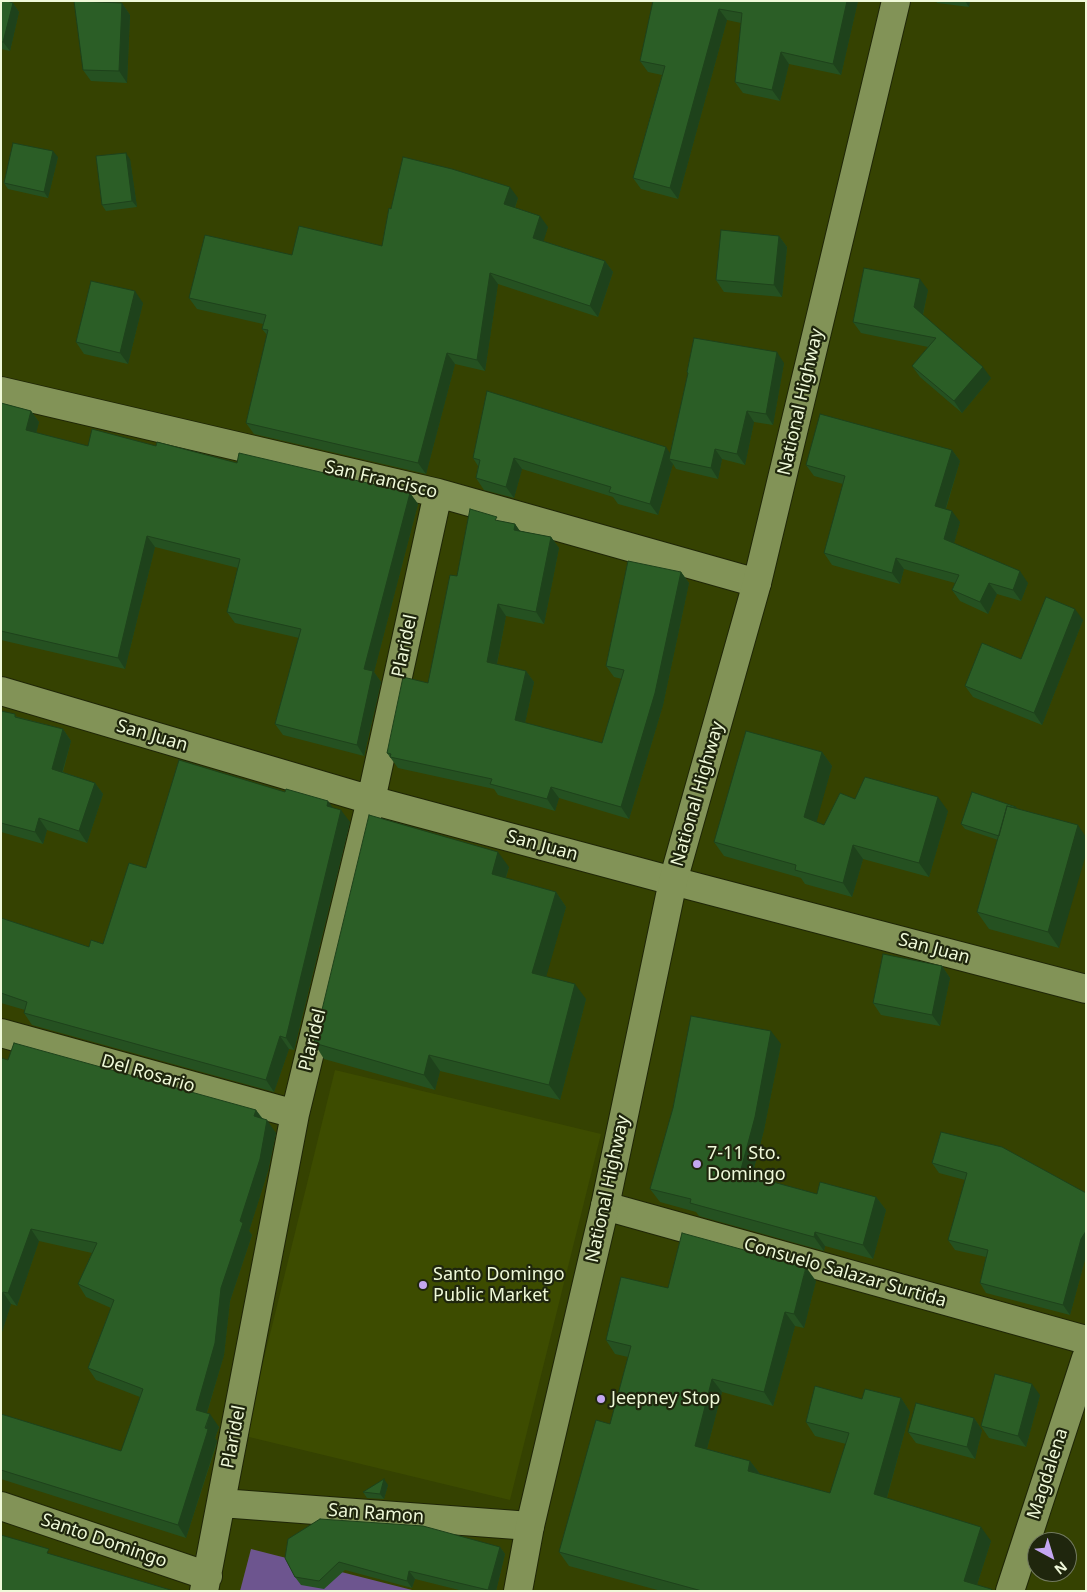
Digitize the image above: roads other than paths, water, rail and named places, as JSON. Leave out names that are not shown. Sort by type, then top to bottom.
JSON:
[{"type":"street","name":"National Highway","points":[[518,1591],[530,1526],[605,1206],[673,881],[758,583],[896,1]]},
{"type":"street","name":"San Francisco","points":[[1,391],[438,493],[758,583]]},
{"type":"street","name":"Plaridel","points":[[206,1583],[296,1114],[371,800],[438,493]]},
{"type":"street","name":"San Juan","points":[[1,692],[371,800],[1086,989]]},
{"type":"street","name":"Del Rosario","points":[[1,1033],[296,1114]]},
{"type":"street","name":"Consuelo Salazar Surtida","points":[[605,1206],[1086,1340]]},
{"type":"street","name":"Magdalena","points":[[1010,1591],[1086,1358]]},
{"type":"street","name":"San Ramon","points":[[221,1503],[530,1526]]},
{"type":"street","name":"Santo Domingo","points":[[1,1506],[206,1583]]},
{"type":"place","name":"7-11 Sto. Domingo","points":[[697,1164]]},
{"type":"place","name":"Santo Domingo Public Market","points":[[423,1285]]},
{"type":"place","name":"Jeepney Stop","points":[[601,1399]]}]
